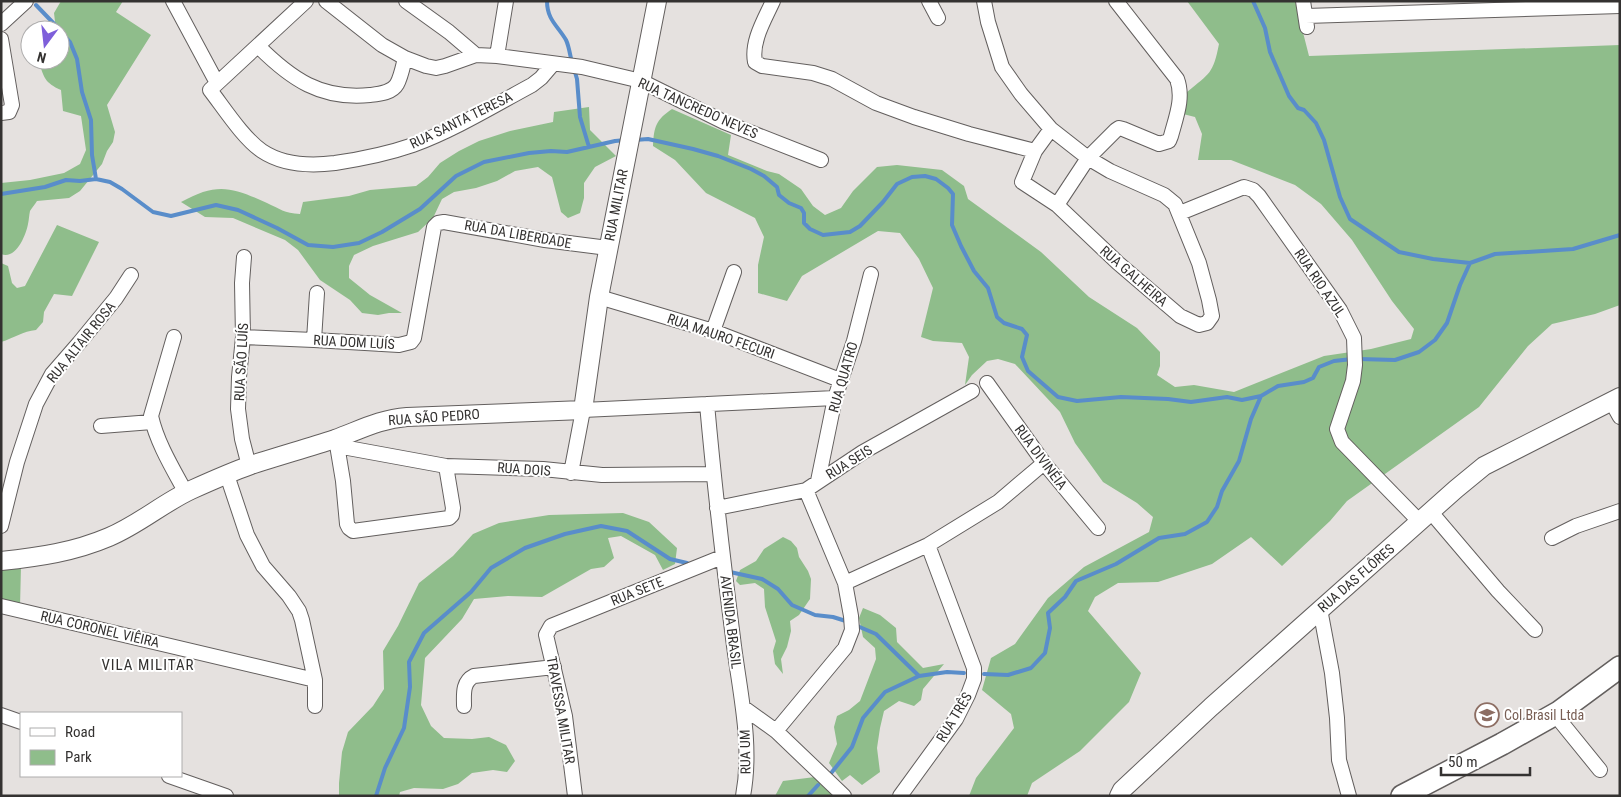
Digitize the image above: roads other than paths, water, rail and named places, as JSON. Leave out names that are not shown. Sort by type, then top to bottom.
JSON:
[{"type":"main road","points":[[1402,796],[1559,712],[1620,667]]},
{"type":"main road","points":[[1424,796],[1528,742],[1561,722],[1620,678]]},
{"type":"street","points":[[1,24],[26,1]]},
{"type":"street","name":"RUA SANTA TERESA","points":[[173,1],[213,87],[244,133],[261,150],[289,162],[327,164],[362,159],[415,144],[447,130],[532,86],[559,64]]},
{"type":"street","points":[[213,87],[306,1]]},
{"type":"street","name":"RUA TANCREDO NEVES","points":[[326,1],[382,45],[405,58],[426,66],[436,68],[476,55],[497,56],[582,67],[641,81],[724,122],[821,160]]},
{"type":"street","points":[[406,1],[449,32],[476,55]]},
{"type":"street","points":[[497,56],[506,1]]},
{"type":"street","name":"RUA MILITAR","points":[[583,410],[599,297],[657,1]]},
{"type":"street","points":[[774,1],[760,30],[754,55],[755,62],[762,66],[813,73],[832,79],[876,103],[914,117],[1035,151]]},
{"type":"street","points":[[929,1],[938,18]]},
{"type":"street","points":[[984,1],[988,22],[1002,66],[1021,94],[1051,130],[1110,172],[1164,195],[1176,204],[1180,213]]},
{"type":"street","points":[[1057,205],[1088,158],[1119,128],[1159,144],[1169,141],[1171,136],[1180,98],[1180,87],[1177,79],[1116,1]]},
{"type":"street","points":[[1303,1],[1306,22],[1455,6],[1620,6]]},
{"type":"street","points":[[1,39],[12,105],[9,112],[1,113]]},
{"type":"street","points":[[258,46],[296,80],[314,88],[336,94],[359,96],[381,94],[390,91],[397,84],[405,58]]},
{"type":"street","name":"RUA GALHEIRA","points":[[1051,130],[1035,151],[1022,182],[1057,205],[1118,263],[1180,316],[1194,323],[1204,325],[1210,321],[1212,316],[1209,300],[1199,263],[1180,213]]},
{"type":"street","name":"RUA RIO AZUL","points":[[1180,213],[1240,188],[1249,188],[1259,196],[1340,310],[1354,338],[1353,381],[1338,429],[1339,437],[1342,442],[1425,516]]},
{"type":"street","name":"RUA DA LIBERDADE","points":[[433,231],[434,226],[444,222],[545,240],[608,248]]},
{"type":"street","name":"RUA DOM LUÍS","points":[[243,337],[399,345],[412,342],[433,231]]},
{"type":"street","name":"RUA SÃO LUÍS","points":[[244,257],[242,283],[243,337],[238,409],[248,466]]},
{"type":"street","points":[[713,331],[734,272]]},
{"type":"street","name":"RUA QUATRO","points":[[818,481],[835,398],[854,341],[871,274]]},
{"type":"street","name":"RUA ALTAIR ROSA","points":[[1,526],[17,462],[36,404],[52,374],[116,298],[131,275]]},
{"type":"street","points":[[314,340],[317,293]]},
{"type":"street","name":"RUA MAURO FECURI","points":[[599,297],[713,331],[840,380]]},
{"type":"street","points":[[174,337],[151,416],[165,453],[186,493]]},
{"type":"street","name":"RUA DIVINÉIA","points":[[987,383],[1044,463],[1098,528]]},
{"type":"street","name":"RUA SEIS","points":[[718,508],[806,490],[871,448],[972,391]]},
{"type":"street","name":"RUA SÃO PEDRO","points":[[1,561],[46,556],[109,537],[186,493],[248,466],[336,442],[370,424],[398,417],[835,398]]},
{"type":"street","name":"AVENIDA BRASIL","points":[[707,404],[722,557],[737,672],[744,708]]},
{"type":"street","name":"RUA DAS FLÔRES","points":[[1119,796],[1122,790],[1320,609],[1484,466],[1617,405]]},
{"type":"street","points":[[570,473],[583,410]]},
{"type":"street","points":[[100,426],[152,422]]},
{"type":"street","points":[[336,442],[343,481],[347,524],[353,531],[449,518],[452,515],[453,508],[446,466]]},
{"type":"street","name":"RUA DOIS","points":[[336,442],[446,466],[543,469],[602,475],[713,474]]},
{"type":"street","points":[[845,583],[928,545],[998,502],[1044,463]]},
{"type":"street","points":[[227,475],[247,535],[263,566],[289,596],[299,611],[315,680],[315,706]]},
{"type":"street","points":[[776,731],[845,648],[852,630],[852,616],[845,583],[806,490]]},
{"type":"street","points":[[1552,538],[1576,526],[1620,511]]},
{"type":"street","points":[[1425,516],[1535,630]]},
{"type":"street","name":"RUA TRÊS","points":[[900,796],[956,719],[974,679],[974,668],[928,545]]},
{"type":"street","name":"RUA SETE","points":[[551,626],[722,557]]},
{"type":"street","name":"RUA CORONEL VIÊIRA","points":[[1,606],[315,680]]},
{"type":"street","points":[[1320,609],[1332,673],[1339,760],[1349,796]]},
{"type":"street","name":"TRAVESSA MILITAR","points":[[551,626],[546,635],[565,716],[575,796]]},
{"type":"street","points":[[464,706],[465,685],[474,676],[554,667]]},
{"type":"street","points":[[744,708],[776,731],[844,796]]},
{"type":"street","name":"RUA UM","points":[[744,708],[746,736],[744,796]]},
{"type":"street","points":[[1,715],[20,722]]},
{"type":"street","points":[[1561,722],[1600,770]]},
{"type":"street","points":[[172,777],[226,796]]},
{"type":"waterway","points":[[547,1],[547,8],[551,18],[567,42],[572,63]]},
{"type":"waterway","points":[[1253,1],[1265,28],[1270,52],[1289,96],[1298,108],[1304,110],[1316,123],[1324,140],[1340,197],[1350,219],[1399,252],[1433,259],[1470,263]]},
{"type":"waterway","points":[[36,5],[50,20]]},
{"type":"waterway","points":[[70,42],[77,59],[82,92],[91,120],[92,155],[96,179]]},
{"type":"waterway","points":[[574,69],[577,79],[580,117],[589,147]]},
{"type":"waterway","points":[[635,140],[648,139],[693,149],[718,156],[751,169],[764,176],[777,187],[779,195],[789,203],[801,208],[804,213],[804,223],[810,229],[823,235],[850,232],[860,226],[897,184],[912,177],[925,176],[936,179],[953,194],[952,225],[974,271],[988,288],[997,317],[1004,323],[1022,329],[1027,335],[1022,357],[1028,371],[1058,397],[1077,401],[1121,397],[1191,402],[1227,397],[1242,400],[1261,396],[1278,386],[1304,382],[1313,378],[1319,367],[1334,361],[1352,359]]},
{"type":"waterway","points":[[1,194],[45,187],[66,180],[96,179],[110,182],[153,212],[171,216],[216,205],[238,210],[308,245],[333,247],[359,243],[382,232],[420,209],[456,176],[484,162],[529,153],[567,152],[626,140]]},
{"type":"waterway","points":[[1359,359],[1395,360],[1419,352],[1435,340],[1447,323],[1470,263],[1495,254],[1573,249],[1620,235]]},
{"type":"waterway","points":[[984,674],[1008,675],[1031,668],[1045,653],[1050,628],[1048,613],[1065,597],[1076,581],[1116,564],[1159,538],[1185,534],[1207,522],[1217,507],[1222,491],[1239,461],[1251,419],[1261,396]]},
{"type":"waterway","points":[[376,796],[385,768],[404,728],[410,687],[409,662],[424,633],[471,592],[491,568],[525,548],[565,534],[601,526],[627,531],[670,559],[687,563]]},
{"type":"waterway","points":[[730,572],[762,579],[778,589],[792,605],[815,615],[833,617],[849,622]]},
{"type":"waterway","points":[[855,625],[876,634],[919,676]]},
{"type":"waterway","points":[[832,772],[852,747],[863,718],[885,692],[919,676],[947,672],[964,673]]},
{"type":"waterway","points":[[808,796],[818,785]]},
{"type":"place","name":"Col Brasil Ltda","points":[[1487,715]]},
{"type":"district","name":"VILA MILITAR","points":[[148,665]]}]
